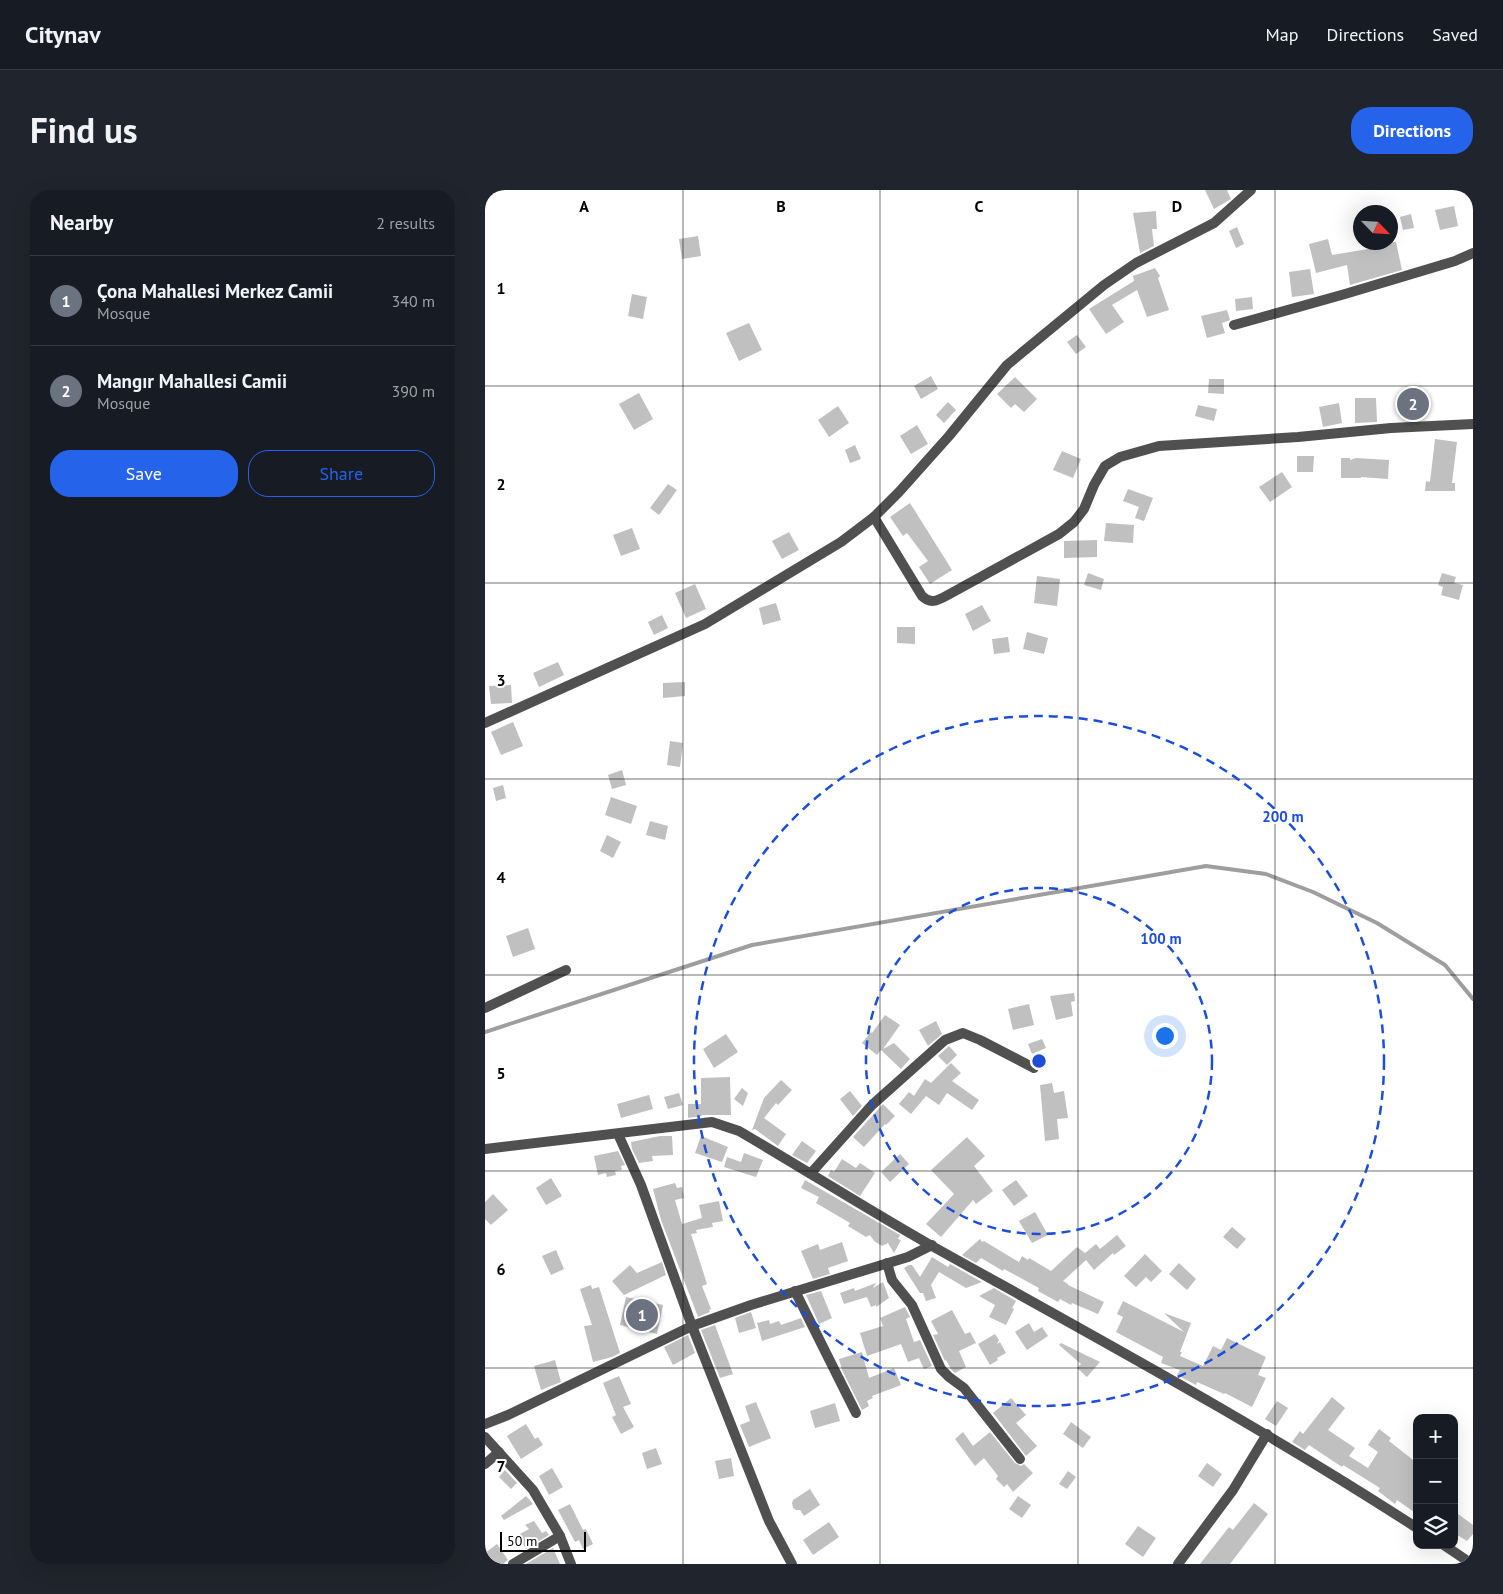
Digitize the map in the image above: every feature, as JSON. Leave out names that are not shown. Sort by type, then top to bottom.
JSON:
[{"type":"street","points":[[485,723],[705,624],[841,542],[874,517],[899,492],[949,436],[1007,365],[1104,285],[1136,263],[1214,224],[1251,190]]},
{"type":"street","points":[[1235,325],[1345,294],[1473,254]]},
{"type":"street","points":[[874,517],[922,596],[931,602],[946,596],[1059,534],[1074,522],[1084,508],[1105,466],[1121,457],[1159,446],[1298,437],[1473,422]]},
{"type":"street","points":[[485,1008],[566,970]]},
{"type":"street","points":[[811,1173],[872,1105],[945,1040],[963,1033],[1034,1068]]},
{"type":"street","points":[[485,1149],[712,1122],[739,1131],[932,1246],[1267,1434],[1352,1485],[1413,1525]]},
{"type":"street","points":[[618,1134],[647,1199],[692,1326],[769,1521],[792,1564]]},
{"type":"street","points":[[485,1424],[507,1416],[692,1326],[795,1291],[908,1257],[932,1246]]},
{"type":"street","points":[[887,1263],[893,1280],[912,1305],[941,1369],[964,1388],[1020,1459]]},
{"type":"street","points":[[795,1291],[857,1413]]},
{"type":"street","points":[[1178,1564],[1233,1490],[1267,1434]]},
{"type":"street","points":[[485,1437],[533,1490],[560,1536],[571,1564]]},
{"type":"street","points":[[485,1464],[499,1452]]},
{"type":"street","points":[[513,1564],[560,1536]]},
{"type":"street","points":[[1450,1549],[1472,1564]]},
{"type":"building","points":[[1205,190],[1227,190],[1231,199],[1214,209]]},
{"type":"building","points":[[1454,206],[1458,226],[1440,230],[1435,210]]},
{"type":"building","points":[[1156,211],[1157,229],[1152,229],[1154,246],[1140,253],[1133,213]]},
{"type":"building","points":[[1411,214],[1414,228],[1403,230],[1400,217]]},
{"type":"building","points":[[1237,227],[1244,244],[1236,248],[1229,231]]},
{"type":"building","points":[[698,236],[701,256],[682,259],[679,239]]},
{"type":"building","points":[[1328,239],[1332,255],[1362,250],[1398,250],[1402,270],[1350,285],[1347,265],[1316,273],[1309,244]]},
{"type":"building","points":[[1155,268],[1160,276],[1158,278],[1169,310],[1147,317],[1137,290],[1112,305],[1124,322],[1106,334],[1089,309],[1134,281],[1133,276]]},
{"type":"building","points":[[1310,269],[1314,294],[1292,297],[1289,272]]},
{"type":"building","points":[[632,294],[647,297],[643,319],[628,316]]},
{"type":"building","points":[[1252,297],[1253,309],[1236,311],[1235,299]]},
{"type":"building","points":[[1227,310],[1230,320],[1222,323],[1225,333],[1207,338],[1201,316]]},
{"type":"building","points":[[749,323],[762,350],[739,361],[726,333]]},
{"type":"building","points":[[1077,335],[1086,347],[1076,354],[1067,342]]},
{"type":"building","points":[[931,376],[938,389],[921,399],[914,386]]},
{"type":"building","points":[[1015,377],[1037,399],[1024,412],[1015,404],[1011,408],[997,394]]},
{"type":"building","points":[[1209,379],[1224,379],[1224,394],[1208,393]]},
{"type":"building","points":[[1405,391],[1426,398],[1421,417],[1399,410]]},
{"type":"building","points":[[639,393],[653,419],[634,430],[619,404]]},
{"type":"building","points":[[1355,398],[1376,398],[1377,422],[1355,423]]},
{"type":"building","points":[[948,402],[956,410],[944,423],[936,415]]},
{"type":"building","points":[[1339,403],[1342,423],[1323,427],[1319,407]]},
{"type":"building","points":[[1198,405],[1217,409],[1214,421],[1195,416]]},
{"type":"building","points":[[838,406],[849,423],[829,437],[818,420]]},
{"type":"building","points":[[917,425],[928,444],[911,454],[900,436]]},
{"type":"building","points":[[1435,439],[1457,442],[1452,483],[1455,483],[1455,491],[1425,491],[1426,481],[1430,482]]},
{"type":"building","points":[[855,445],[861,459],[850,463],[845,450]]},
{"type":"building","points":[[1062,451],[1081,459],[1073,478],[1053,470]]},
{"type":"building","points":[[1297,456],[1314,456],[1313,472],[1297,472]]},
{"type":"building","points":[[1341,458],[1350,458],[1350,460],[1356,458],[1389,460],[1388,479],[1341,478]]},
{"type":"building","points":[[1282,472],[1292,487],[1270,502],[1259,487]]},
{"type":"building","points":[[668,484],[677,490],[659,515],[650,508]]},
{"type":"building","points":[[1128,489],[1153,498],[1144,521],[1135,518],[1139,507],[1123,501]]},
{"type":"building","points":[[910,503],[952,570],[930,584],[919,567],[928,561],[907,533],[903,536],[890,517]]},
{"type":"building","points":[[1106,523],[1134,525],[1133,543],[1104,541]]},
{"type":"building","points":[[632,528],[640,549],[621,556],[613,535]]},
{"type":"building","points":[[789,532],[799,550],[782,559],[772,541]]},
{"type":"building","points":[[1097,540],[1097,557],[1064,558],[1064,541]]},
{"type":"building","points":[[1088,573],[1104,579],[1101,590],[1084,585]]},
{"type":"building","points":[[1442,573],[1456,577],[1454,583],[1463,585],[1459,600],[1441,595],[1443,587],[1438,585]]},
{"type":"building","points":[[1037,576],[1060,579],[1057,606],[1034,603]]},
{"type":"building","points":[[695,584],[706,609],[686,618],[675,593]]},
{"type":"building","points":[[776,603],[781,620],[763,625],[759,608]]},
{"type":"building","points":[[982,605],[991,621],[973,631],[965,614]]},
{"type":"building","points":[[662,615],[668,628],[654,635],[648,622]]},
{"type":"building","points":[[897,627],[915,627],[915,644],[897,643]]},
{"type":"building","points":[[1027,632],[1048,638],[1044,654],[1023,649]]},
{"type":"building","points":[[1008,637],[1010,652],[994,654],[992,639]]},
{"type":"building","points":[[558,662],[564,675],[539,687],[533,673]]},
{"type":"building","points":[[685,682],[685,696],[663,698],[663,683]]},
{"type":"building","points":[[511,685],[512,703],[491,704],[489,686]]},
{"type":"building","points":[[513,722],[523,746],[501,755],[491,732]]},
{"type":"building","points":[[670,741],[683,743],[680,767],[667,765]]},
{"type":"building","points":[[622,770],[626,785],[612,789],[608,775]]},
{"type":"building","points":[[503,785],[506,798],[496,801],[493,788]]},
{"type":"building","points":[[611,797],[637,806],[631,824],[605,815]]},
{"type":"building","points":[[650,821],[668,826],[665,840],[646,835]]},
{"type":"building","points":[[607,835],[621,842],[613,858],[600,851]]},
{"type":"building","points":[[528,928],[535,949],[513,957],[506,936]]},
{"type":"building","points":[[1074,993],[1075,1001],[1071,1002],[1073,1016],[1056,1020],[1050,996]]},
{"type":"building","points":[[1029,1004],[1034,1025],[1013,1030],[1008,1009]]},
{"type":"building","points":[[885,1015],[900,1025],[883,1049],[894,1043],[910,1059],[901,1069],[881,1050],[877,1055],[862,1043]]},
{"type":"building","points":[[936,1021],[942,1034],[928,1046],[919,1030]]},
{"type":"building","points":[[726,1034],[738,1052],[714,1068],[703,1049]]},
{"type":"building","points":[[1042,1039],[1046,1048],[1032,1054],[1028,1044]]},
{"type":"building","points":[[949,1046],[957,1055],[947,1065],[938,1056]]},
{"type":"building","points":[[951,1063],[961,1073],[952,1081],[979,1100],[972,1110],[947,1093],[939,1105],[926,1096],[911,1114],[899,1104],[909,1092],[914,1096],[925,1079],[931,1083]]},
{"type":"building","points":[[730,1077],[731,1115],[702,1115],[688,1118],[688,1104],[701,1104],[701,1078]]},
{"type":"building","points":[[781,1080],[792,1090],[778,1105],[776,1103],[764,1118],[786,1134],[778,1146],[755,1129],[752,1130],[764,1098]]},
{"type":"building","points":[[1052,1083],[1054,1093],[1064,1091],[1068,1118],[1057,1119],[1059,1139],[1045,1141],[1040,1085]]},
{"type":"building","points":[[742,1088],[748,1093],[743,1106],[734,1099]]},
{"type":"building","points":[[850,1091],[862,1106],[853,1116],[840,1099]]},
{"type":"building","points":[[679,1093],[683,1105],[668,1109],[664,1097]]},
{"type":"building","points":[[649,1095],[653,1109],[621,1118],[617,1104]]},
{"type":"building","points":[[883,1104],[895,1116],[864,1147],[853,1137]]},
{"type":"building","points":[[660,1136],[672,1136],[673,1155],[652,1156],[653,1161],[639,1163],[632,1149],[631,1142]]},
{"type":"building","points":[[701,1136],[728,1147],[722,1162],[695,1153]]},
{"type":"building","points":[[967,1137],[985,1156],[974,1166],[993,1191],[976,1204],[973,1200],[941,1237],[926,1224],[954,1194],[931,1170]]},
{"type":"building","points":[[802,1141],[816,1151],[807,1163],[792,1155]]},
{"type":"building","points":[[618,1151],[625,1165],[621,1166],[622,1170],[615,1171],[616,1175],[607,1177],[606,1173],[598,1175],[594,1156]]},
{"type":"building","points":[[744,1153],[763,1160],[756,1177],[724,1167],[727,1157],[741,1162]]},
{"type":"building","points":[[900,1154],[909,1164],[890,1182],[881,1172]]},
{"type":"building","points":[[842,1159],[856,1168],[860,1163],[875,1173],[860,1196],[828,1176],[831,1170],[834,1172]]},
{"type":"building","points":[[551,1178],[562,1196],[546,1205],[536,1188]]},
{"type":"building","points":[[805,1180],[900,1235],[898,1239],[901,1240],[894,1253],[888,1243],[882,1246],[874,1241],[870,1235],[866,1237],[848,1226],[850,1223],[816,1203],[819,1197],[801,1188]]},
{"type":"building","points":[[1016,1180],[1028,1196],[1014,1206],[1002,1190]]},
{"type":"building","points":[[675,1183],[677,1188],[682,1187],[684,1198],[675,1200],[682,1224],[702,1218],[699,1205],[719,1201],[723,1221],[712,1223],[713,1227],[696,1230],[697,1233],[691,1234],[707,1284],[702,1286],[711,1309],[709,1310],[710,1312],[698,1317],[661,1220],[653,1189]]},
{"type":"building","points":[[493,1194],[508,1210],[491,1225],[485,1219],[485,1202]]},
{"type":"building","points":[[1035,1212],[1048,1235],[1032,1243],[1019,1221]]},
{"type":"building","points":[[1232,1227],[1246,1239],[1237,1249],[1223,1237]]},
{"type":"building","points":[[1117,1235],[1126,1246],[1114,1255],[1113,1253],[1094,1270],[1086,1260],[1063,1281],[1104,1302],[1098,1314],[1072,1303],[1071,1305],[1060,1299],[1058,1302],[1038,1291],[1039,1288],[1004,1269],[1003,1271],[981,1258],[976,1263],[962,1255],[980,1239],[982,1242],[984,1241],[1019,1262],[1022,1256],[1051,1271],[1077,1247],[1085,1253],[1096,1244],[1100,1249]]},
{"type":"building","points":[[842,1242],[848,1261],[828,1268],[830,1274],[813,1279],[801,1251],[818,1244],[820,1250]]},
{"type":"building","points":[[556,1250],[564,1269],[551,1275],[542,1256]]},
{"type":"building","points":[[1145,1254],[1162,1271],[1151,1282],[1146,1277],[1136,1287],[1124,1276]]},
{"type":"building","points":[[932,1257],[948,1267],[950,1264],[982,1282],[966,1288],[939,1272],[931,1285],[936,1298],[926,1301],[923,1293],[920,1293],[904,1268],[912,1265],[920,1277]]},
{"type":"building","points":[[662,1262],[666,1275],[624,1295],[612,1281],[630,1265],[637,1273]]},
{"type":"building","points":[[1179,1263],[1196,1279],[1187,1290],[1169,1274]]},
{"type":"building","points":[[883,1282],[889,1298],[876,1307],[876,1305],[871,1307],[867,1297],[844,1304],[840,1293],[854,1288],[855,1291],[876,1283],[873,1288]]},
{"type":"building","points":[[591,1285],[592,1289],[599,1287],[620,1353],[593,1362],[584,1326],[592,1325],[580,1289]]},
{"type":"building","points":[[994,1288],[1016,1301],[1006,1325],[989,1317],[995,1305],[979,1296]]},
{"type":"building","points":[[821,1291],[832,1318],[819,1324],[806,1295]]},
{"type":"building","points":[[626,1297],[663,1305],[657,1334],[620,1325]]},
{"type":"building","points":[[1123,1301],[1184,1332],[1164,1313],[1191,1323],[1180,1356],[1203,1366],[1213,1346],[1221,1350],[1227,1338],[1266,1357],[1258,1375],[1266,1378],[1252,1407],[1225,1393],[1197,1382],[1196,1385],[1177,1375],[1180,1370],[1161,1363],[1163,1357],[1116,1332],[1123,1317],[1117,1314]]},
{"type":"building","points":[[905,1307],[910,1317],[906,1319],[914,1342],[920,1340],[932,1366],[924,1369],[919,1358],[908,1362],[901,1344],[867,1356],[860,1333],[883,1326],[880,1318]]},
{"type":"building","points":[[952,1310],[965,1334],[970,1332],[976,1343],[959,1351],[966,1367],[955,1373],[945,1361],[933,1335],[938,1334],[931,1321]]},
{"type":"building","points":[[751,1312],[756,1328],[739,1333],[735,1318]]},
{"type":"building","points":[[801,1318],[805,1327],[762,1341],[757,1323],[769,1320],[770,1324],[779,1321],[781,1325]]},
{"type":"building","points":[[1029,1323],[1034,1332],[1042,1327],[1048,1336],[1027,1350],[1015,1332]]},
{"type":"building","points":[[715,1325],[733,1374],[720,1378],[701,1330]]},
{"type":"building","points":[[995,1334],[999,1340],[997,1344],[1000,1342],[1006,1353],[990,1365],[978,1344]]},
{"type":"building","points":[[688,1335],[695,1353],[673,1365],[664,1347]]},
{"type":"building","points":[[1061,1343],[1100,1362],[1087,1377],[1077,1368],[1081,1364],[1059,1345]]},
{"type":"building","points":[[862,1352],[869,1378],[894,1368],[901,1385],[872,1396],[873,1398],[867,1401],[869,1406],[862,1410],[842,1370],[839,1359]]},
{"type":"building","points":[[555,1360],[561,1382],[541,1390],[534,1366]]},
{"type":"building","points":[[619,1376],[631,1404],[623,1407],[634,1427],[621,1434],[612,1417],[616,1415],[603,1383]]},
{"type":"building","points":[[1332,1397],[1345,1408],[1328,1430],[1355,1448],[1349,1456],[1368,1468],[1378,1452],[1368,1445],[1379,1429],[1391,1438],[1389,1441],[1413,1460],[1413,1511],[1397,1500],[1395,1504],[1378,1491],[1380,1488],[1343,1465],[1342,1467],[1309,1445],[1305,1450],[1292,1442],[1300,1431],[1303,1434]]},
{"type":"building","points":[[1011,1398],[1026,1415],[1016,1423],[1037,1446],[1026,1456],[993,1413]]},
{"type":"building","points":[[1277,1401],[1288,1408],[1276,1426],[1265,1419]]},
{"type":"building","points":[[756,1402],[771,1438],[749,1447],[740,1425],[750,1421],[745,1406]]},
{"type":"building","points":[[835,1403],[840,1421],[815,1428],[810,1411]]},
{"type":"building","points":[[1071,1422],[1091,1437],[1083,1448],[1063,1434]]},
{"type":"building","points":[[526,1424],[535,1439],[538,1437],[543,1445],[521,1459],[507,1436]]},
{"type":"building","points":[[963,1432],[973,1446],[990,1432],[1015,1463],[1021,1466],[1024,1464],[1033,1473],[1013,1492],[1007,1484],[1004,1487],[996,1479],[998,1476],[984,1458],[975,1466],[955,1439]]},
{"type":"building","points":[[656,1448],[662,1464],[647,1469],[642,1453]]},
{"type":"building","points":[[731,1458],[734,1476],[719,1479],[715,1461]]},
{"type":"building","points":[[1207,1463],[1222,1474],[1213,1487],[1198,1476]]},
{"type":"building","points":[[552,1468],[563,1487],[549,1495],[539,1476]]},
{"type":"building","points":[[505,1470],[517,1483],[511,1489],[499,1477]]},
{"type":"building","points":[[1068,1471],[1076,1477],[1067,1489],[1059,1484]]},
{"type":"building","points":[[810,1489],[820,1505],[804,1516],[800,1510],[793,1508],[792,1503],[793,1500]]},
{"type":"building","points":[[526,1496],[533,1504],[504,1520],[501,1516]]},
{"type":"building","points":[[1018,1496],[1031,1505],[1022,1518],[1009,1509]]},
{"type":"building","points":[[1254,1503],[1268,1514],[1230,1564],[1200,1564],[1229,1527],[1233,1530]]},
{"type":"building","points":[[570,1504],[583,1530],[586,1529],[593,1544],[583,1549],[579,1540],[575,1542],[558,1510]]},
{"type":"building","points":[[1458,1514],[1473,1525],[1473,1534],[1467,1541],[1458,1535]]},
{"type":"building","points":[[534,1521],[542,1533],[546,1531],[549,1535],[526,1549],[518,1535],[529,1529],[525,1525]]},
{"type":"building","points":[[829,1522],[839,1537],[813,1555],[803,1540]]},
{"type":"building","points":[[1138,1526],[1156,1538],[1143,1557],[1125,1544]]},
{"type":"building","points":[[497,1544],[508,1560],[503,1564],[485,1564],[485,1553]]},
{"type":"building","points":[[553,1548],[560,1564],[526,1564]]},
{"type":"waterway","points":[[485,1032],[752,945],[1206,866],[1266,874],[1313,892],[1377,923],[1445,965],[1473,999]]},
{"type":"place","name":"Mangır Mahallesi Camii","points":[[1413,404]]},
{"type":"place","name":"Çona Mahallesi Merkez Camii","points":[[642,1315]]}]
